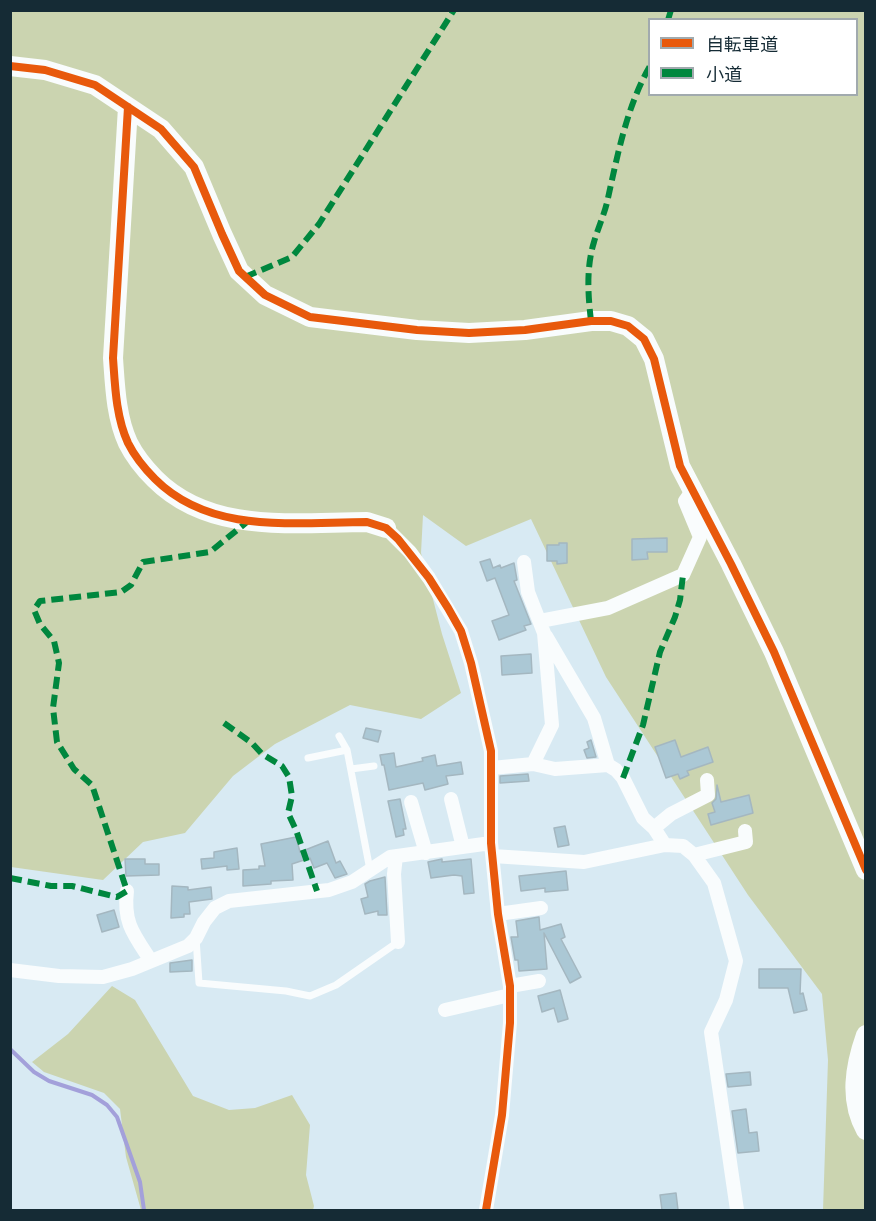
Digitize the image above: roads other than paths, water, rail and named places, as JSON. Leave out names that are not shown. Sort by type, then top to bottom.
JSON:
[{"type":"street","points":[[10,66],[45,70],[95,85],[161,129],[194,167],[239,271],[265,295],[310,317],[417,330],[469,333],[611,321],[628,326],[644,339],[654,359],[680,466],[774,652],[866,870]]},
{"type":"street","points":[[128,106],[113,358],[116,398],[127,442],[139,462],[168,491],[207,512],[247,522],[367,522],[386,528],[410,552],[429,578],[460,631],[471,663],[491,751],[492,850],[498,914],[510,991],[502,1115],[486,1210]]},
{"type":"street","points":[[542,627],[608,608],[683,575],[700,537],[685,501],[692,491]]},
{"type":"street","points":[[524,562],[528,592],[542,627],[594,718],[608,765]]},
{"type":"street","points":[[533,764],[552,725],[542,627]]},
{"type":"street","points":[[492,768],[533,764],[555,769],[608,765],[623,778],[643,818],[654,828],[665,844]]},
{"type":"street","points":[[654,828],[671,814],[708,795],[707,780]]},
{"type":"street","points":[[451,798],[463,848]]},
{"type":"street","points":[[411,802],[426,853]]},
{"type":"street","points":[[694,855],[746,842],[745,831]]},
{"type":"street","points":[[10,970],[59,976],[103,977],[132,969],[188,946],[196,938],[204,922],[215,908],[229,901],[329,890],[352,882],[390,857],[463,848],[584,862],[665,844],[683,846],[694,855],[714,884],[736,961],[726,1000],[711,1032],[737,1210]]},
{"type":"street","points":[[396,856],[394,874],[399,942]]},
{"type":"street","points":[[127,891],[125,906],[128,927],[151,961]]},
{"type":"street","points":[[498,914],[541,908]]},
{"type":"street","points":[[445,1010],[539,981]]},
{"type":"street","points":[[866,1035],[858,1058],[855,1093],[859,1118],[866,1130]]},
{"type":"lane","points":[[339,736],[347,750],[370,870]]},
{"type":"lane","points":[[308,758],[347,750]]},
{"type":"lane","points":[[351,769],[374,766]]},
{"type":"lane","points":[[196,938],[199,982],[286,991],[310,996],[336,985],[399,942]]},
{"type":"waterway","points":[[10,1049],[34,1072],[49,1081],[92,1095],[107,1105],[117,1117],[140,1182],[144,1210]]}]
